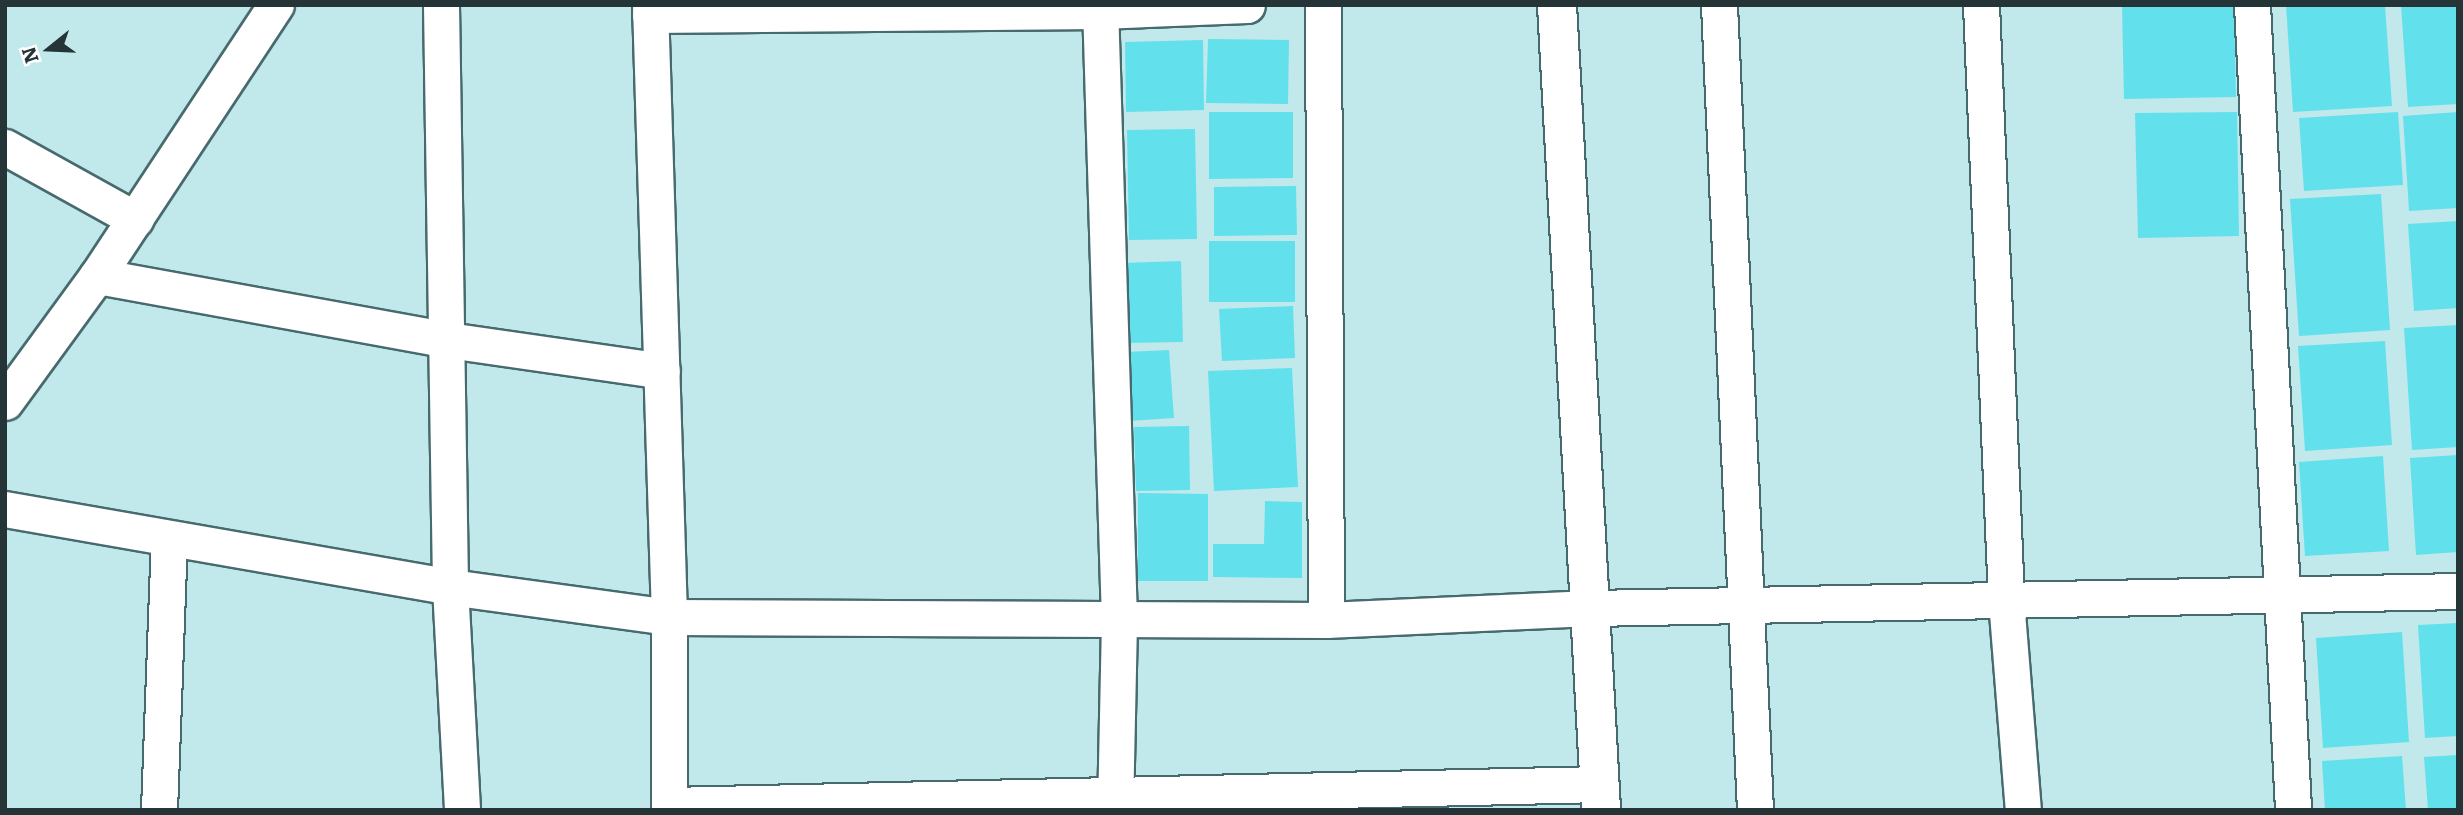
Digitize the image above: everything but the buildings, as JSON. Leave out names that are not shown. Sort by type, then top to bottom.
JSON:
[{"type":"street","points":[[5,402],[97,276],[276,5]]},
{"type":"street","points":[[441,5],[450,587],[463,810]]},
{"type":"street","points":[[1247,5],[650,10],[669,617],[669,807],[1601,797],[1557,5]]},
{"type":"street","points":[[1323,5],[1326,621]]},
{"type":"street","points":[[1719,5],[1755,810]]},
{"type":"street","points":[[1981,5],[2006,600],[2023,810]]},
{"type":"street","points":[[2252,5],[2293,810]]},
{"type":"street","points":[[1100,8],[1119,621],[1115,804]]},
{"type":"street","points":[[5,147],[135,219]]},
{"type":"street","points":[[97,276],[448,340],[662,371]]},
{"type":"street","points":[[5,509],[169,540],[450,587],[669,617],[1326,621],[1591,607],[2458,591]]},
{"type":"street","points":[[159,810],[169,540]]}]
